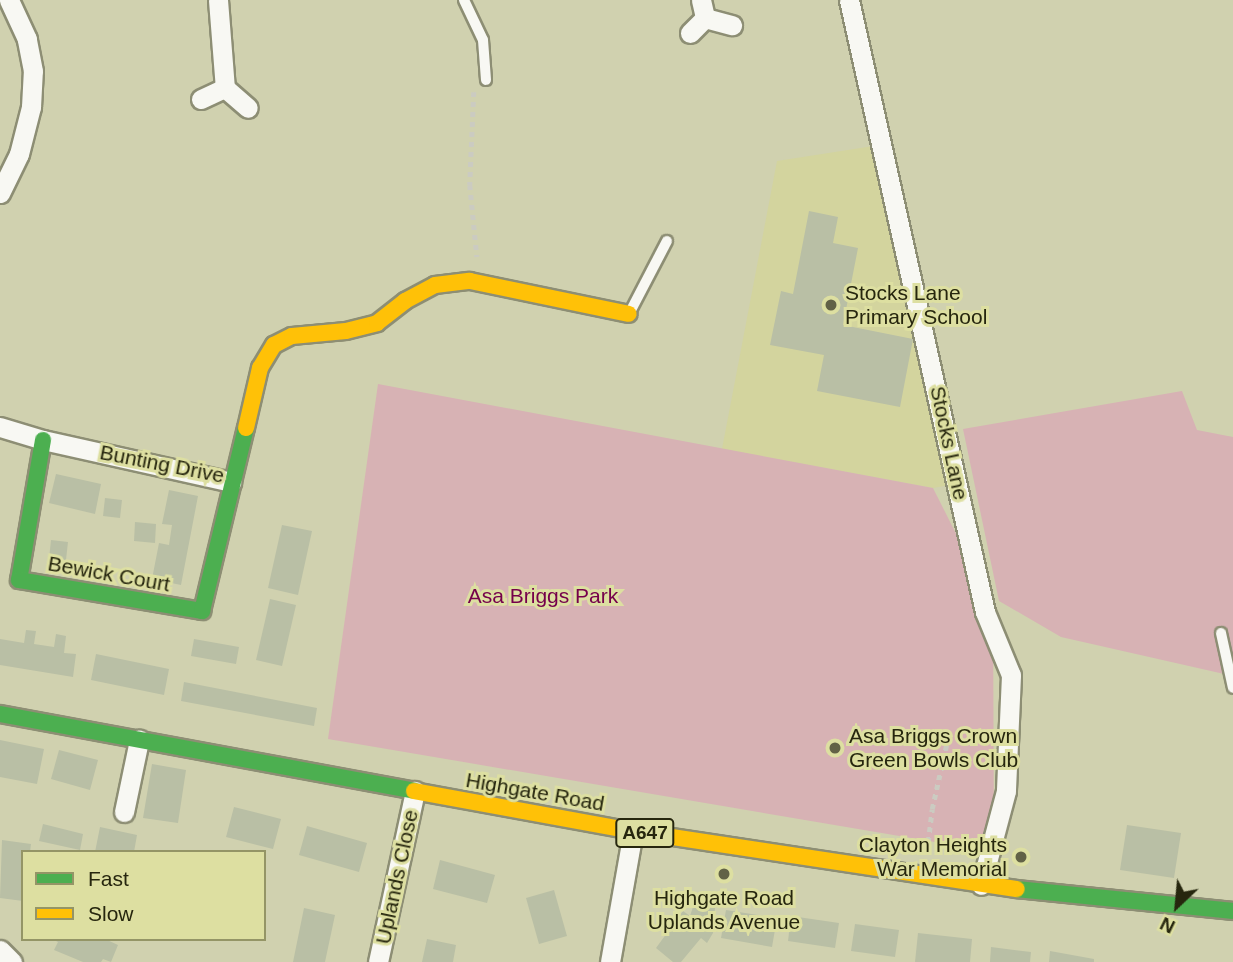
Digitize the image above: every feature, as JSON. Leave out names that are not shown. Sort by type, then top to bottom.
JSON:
[{"type":"main road","name":"Bunting Drive","points":[[231,482],[260,368],[274,345],[292,336],[346,331],[377,323],[405,301],[435,285],[478,283],[629,314]]},
{"type":"main road","name":"Bewick Court","points":[[43,440],[19,580],[202,611],[231,482]]},
{"type":"main road","name":"Highgate Road","points":[[0,714],[633,831],[981,885],[1233,911]]},
{"type":"street","points":[[218,0],[225,88],[248,108]]},
{"type":"street","name":"Stocks Lane","points":[[849,0],[985,612],[1012,676],[1006,791],[981,885]]},
{"type":"street","points":[[0,193],[19,154],[31,107],[33,71],[18,3]]},
{"type":"street","points":[[690,33],[703,9],[732,25]]},
{"type":"street","points":[[201,99],[225,88]]},
{"type":"street","name":"Bunting Drive","points":[[0,427],[43,440],[231,482]]},
{"type":"street","points":[[124,812],[139,740]]},
{"type":"street","name":"Uplands Close","points":[[378,962],[415,791]]},
{"type":"street","points":[[610,962],[633,831]]},
{"type":"street","points":[[0,950],[12,962]]},
{"type":"lane","points":[[464,0],[482,40],[486,80]]},
{"type":"lane","points":[[629,314],[667,241]]},
{"type":"lane","points":[[1221,633],[1233,688]]},
{"type":"path","points":[[474,86],[470,185],[477,232],[478,283]]},
{"type":"path","points":[[928,842],[932,809],[949,733]]},
{"type":"shaded area","name":"Stocks Lane Primary School","points":[[880,145],[950,485],[933,488],[722,449],[777,161]]},
{"type":"green space","name":"Asa Briggs Park","points":[[378,384],[933,488],[993,607],[994,852],[328,739]]},
{"type":"green space","points":[[1182,391],[1197,430],[1233,437],[1233,676],[1061,637],[999,601],[963,429]]},
{"type":"building","points":[[809,211],[838,217],[833,243],[858,248],[843,325],[913,339],[900,407],[817,391],[824,355],[770,345],[781,291],[793,294]]},
{"type":"building","points":[[56,474],[101,484],[95,514],[49,503]]},
{"type":"building","points":[[169,490],[198,496],[181,585],[152,579],[159,543],[169,545],[172,525],[162,524]]},
{"type":"building","points":[[105,498],[122,500],[120,518],[103,516]]},
{"type":"building","points":[[135,522],[156,524],[155,543],[134,541]]},
{"type":"building","points":[[282,525],[312,531],[298,595],[268,588]]},
{"type":"building","points":[[51,540],[68,542],[66,560],[49,559]]},
{"type":"building","points":[[270,599],[296,605],[282,666],[256,660]]},
{"type":"building","points":[[26,630],[36,631],[34,644],[54,647],[56,634],[66,636],[64,653],[76,654],[73,677],[0,665],[0,639],[24,643]]},
{"type":"building","points":[[194,639],[239,647],[236,664],[191,656]]},
{"type":"building","points":[[96,654],[169,669],[164,695],[91,680]]},
{"type":"building","points":[[184,682],[317,708],[314,726],[181,701]]},
{"type":"building","points":[[0,740],[44,749],[37,784],[0,777]]},
{"type":"building","points":[[59,750],[98,760],[90,790],[51,779]]},
{"type":"building","points":[[152,764],[186,770],[178,823],[143,818]]},
{"type":"building","points":[[234,807],[281,819],[273,849],[226,837]]},
{"type":"building","points":[[43,824],[83,834],[80,850],[39,841]]},
{"type":"building","points":[[1127,825],[1181,833],[1174,878],[1120,870]]},
{"type":"building","points":[[307,826],[367,843],[359,872],[299,855]]},
{"type":"building","points":[[100,827],[137,835],[134,850],[95,850]]},
{"type":"building","points":[[2,840],[31,844],[30,850],[21,850],[21,901],[0,898]]},
{"type":"building","points":[[440,860],[495,875],[487,903],[433,889]]},
{"type":"building","points":[[554,890],[567,936],[539,944],[526,898]]},
{"type":"building","points":[[694,904],[715,908],[713,933],[707,943],[701,938],[681,962],[673,962],[656,948],[683,911],[690,916]]},
{"type":"building","points":[[304,908],[335,915],[325,962],[293,962]]},
{"type":"building","points":[[726,910],[777,918],[772,947],[721,938]]},
{"type":"building","points":[[791,916],[839,923],[835,948],[788,941]]},
{"type":"building","points":[[855,924],[899,930],[895,957],[851,951]]},
{"type":"building","points":[[918,933],[972,939],[970,962],[915,962]]},
{"type":"building","points":[[427,939],[456,945],[453,962],[422,962]]},
{"type":"building","points":[[56,941],[109,941],[118,945],[111,962],[103,959],[101,962],[83,962],[54,950],[58,942]]},
{"type":"building","points":[[991,947],[1031,952],[1030,962],[990,962]]},
{"type":"building","points":[[1050,951],[1094,959],[1094,962],[1049,962]]},
{"type":"traffic: fast","points":[[43,440],[19,580],[202,611],[246,428]]},
{"type":"traffic: fast","points":[[0,714],[414,791]]},
{"type":"traffic: fast","points":[[1017,889],[1233,911]]},
{"type":"traffic: slow","points":[[246,428],[260,368],[274,345],[292,336],[346,331],[377,323],[405,301],[435,285],[470,281],[629,314]]},
{"type":"traffic: slow","points":[[414,791],[633,831],[1017,889]]},
{"type":"place","name":"Stocks Lane Primary School","points":[[831,305]]},
{"type":"place","name":"Asa Briggs Crown Green Bowls Club","points":[[835,748]]},
{"type":"place","name":"Clayton Heights War Memorial","points":[[1021,857]]},
{"type":"place","name":"Highgate Road Uplands Avenue","points":[[724,874]]}]
